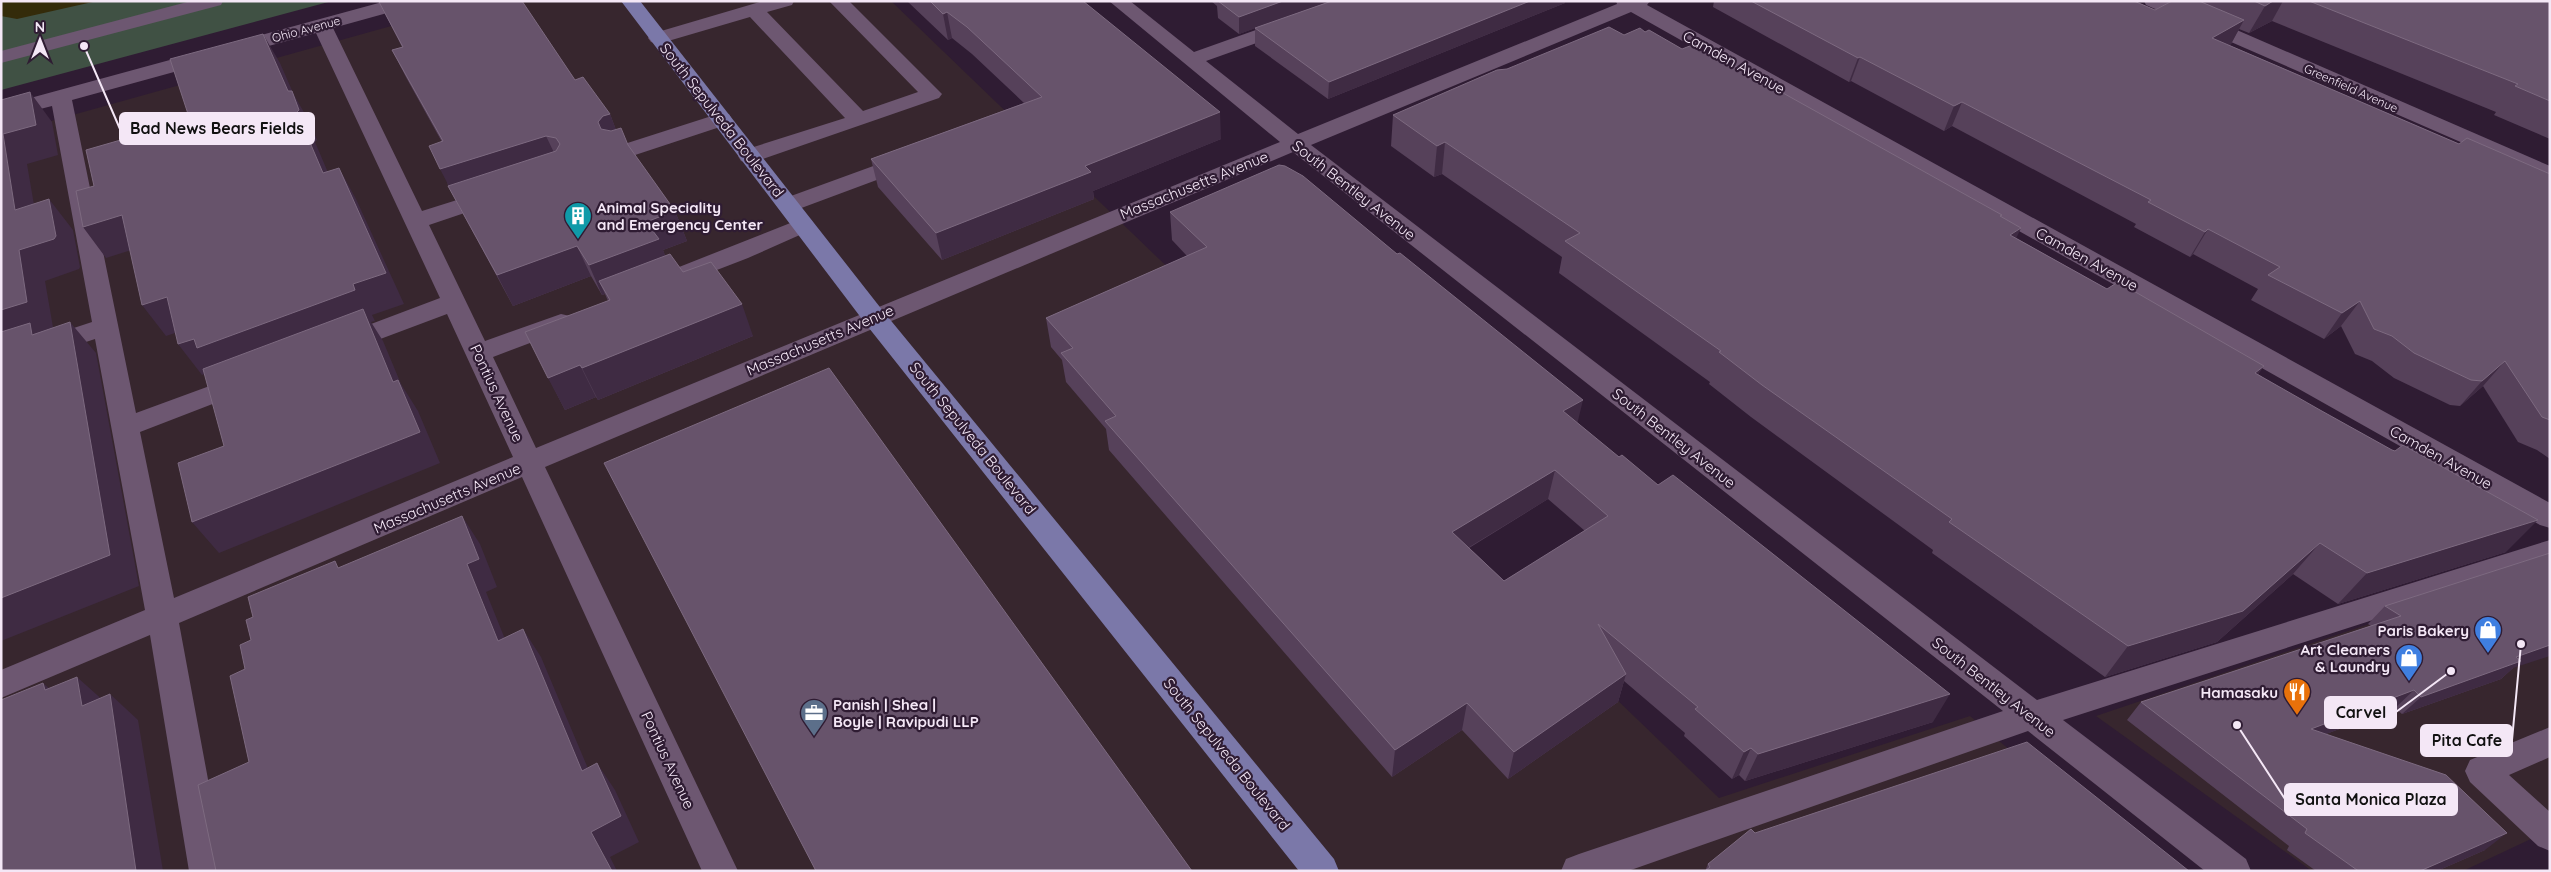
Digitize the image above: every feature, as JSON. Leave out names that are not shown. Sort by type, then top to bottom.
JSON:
[{"type":"main road","name":"South Sepulveda Boulevard","points":[[630,1],[874,317],[1322,871]]},
{"type":"street","points":[[1,57],[214,1]]},
{"type":"street","name":"Ohio Avenue","points":[[1,113],[409,1]]},
{"type":"street","points":[[658,38],[785,1]]},
{"type":"street","points":[[749,156],[932,94],[838,1]]},
{"type":"street","name":"South Bentley Avenue","points":[[1118,1],[1295,143],[2233,871]]},
{"type":"street","points":[[1190,60],[1356,1]]},
{"type":"street","name":"Greenfield Avenue","points":[[2153,1],[2550,174]]},
{"type":"street","name":"Massachusetts Avenue","points":[[1,684],[163,618],[874,317],[1633,3]]},
{"type":"street","name":"Camden Avenue","points":[[1633,3],[2550,517]]},
{"type":"street","points":[[754,10],[859,120]]},
{"type":"street","name":"Pontius Avenue","points":[[322,25],[530,463],[720,871]]},
{"type":"street","points":[[61,97],[163,618],[207,871]]},
{"type":"street","points":[[623,152],[720,118]]},
{"type":"street","points":[[788,205],[928,153]]},
{"type":"street","points":[[416,221],[514,188]]},
{"type":"street","points":[[656,285],[740,254],[803,225]]},
{"type":"street","points":[[322,352],[454,302]]},
{"type":"street","points":[[478,353],[582,314]]},
{"type":"street","points":[[1,361],[106,326]]},
{"type":"street","points":[[126,427],[267,373]]},
{"type":"street","points":[[1578,871],[2031,716],[2550,550]]},
{"type":"street","points":[[2550,741],[2482,771],[2550,835]]},
{"type":"shaded area","points":[[481,1],[891,1],[1719,798],[1970,716],[2151,871],[1,871],[1,135]]},
{"type":"shaded area","points":[[2550,563],[2550,830],[2463,871],[2312,871],[2096,716]]},
{"type":"green space","points":[[1,1],[332,1],[1,90]]},
{"type":"sand","points":[[1,1],[97,1],[17,19],[1,16]]},
{"type":"building","points":[[522,1],[575,80],[583,77],[610,114],[603,116],[598,122],[601,129],[611,131],[621,128],[628,145],[675,211],[646,222],[659,239],[589,265],[577,246],[497,275],[448,186],[556,151],[560,144],[556,138],[546,136],[440,169],[429,146],[443,141],[392,50],[403,47],[379,2]]},
{"type":"building","points":[[930,1],[1083,1],[1220,112],[1085,166],[1091,172],[936,233],[871,159],[1042,97],[967,27],[947,12],[943,14]]},
{"type":"building","points":[[1218,1],[1283,1],[1239,17]]},
{"type":"building","points":[[1332,1],[1530,1],[1329,82],[1255,28]]},
{"type":"building","points":[[1751,1],[2134,1],[2155,10],[2172,1],[2199,1],[2244,20],[2212,38],[2459,144],[2467,138],[2550,174],[2550,420],[2542,417],[2505,361],[2482,381],[2471,380],[2414,353],[2392,336],[2374,329],[2360,301],[2342,313],[2268,275],[2280,267],[2208,229],[2205,232],[2148,202],[2151,200],[1962,102],[1954,106]]},
{"type":"building","points":[[2254,1],[2273,1],[2265,6]]},
{"type":"building","points":[[2309,1],[2550,1],[2550,101],[2515,86],[2518,84]]},
{"type":"building","points":[[1609,27],[1624,35],[1640,28],[1645,32],[1649,30],[1682,49],[1695,44],[2002,215],[2000,216],[2021,228],[2010,235],[2107,289],[2118,282],[2264,366],[2255,373],[2320,410],[2392,450],[2395,451],[2403,445],[2538,520],[2367,573],[2320,543],[2243,611],[2128,646],[1949,522],[1952,519],[1762,385],[1719,352],[1721,351],[1565,241],[1580,233],[1445,142],[1437,146],[1393,115],[1497,70],[1507,69]]},
{"type":"building","points":[[263,34],[288,91],[292,91],[299,110],[297,112],[323,173],[339,168],[386,273],[353,284],[355,290],[197,348],[194,339],[178,344],[167,297],[142,305],[122,215],[83,227],[76,191],[94,186],[86,150],[190,120],[170,59]]},
{"type":"building","points":[[30,92],[36,125],[3,134],[15,210],[49,199],[56,236],[54,239],[19,250],[27,302],[1,310],[1,100]]},
{"type":"building","points":[[1279,165],[1285,166],[1303,176],[1397,254],[1400,253],[1583,400],[1563,411],[1619,457],[1622,455],[1658,485],[1673,475],[1950,694],[1758,754],[1751,748],[1744,752],[1695,709],[1698,707],[1598,624],[1626,674],[1514,752],[1467,703],[1395,750],[1105,421],[1116,416],[1061,353],[1073,348],[1046,318],[1207,247],[1170,212]],"holes":[[[1555,470],[1608,516],[1504,581],[1452,532]]]},
{"type":"building","points":[[670,254],[683,272],[711,262],[742,304],[582,368],[580,365],[548,378],[525,332],[610,300],[599,281]]},
{"type":"building","points":[[363,309],[393,382],[398,380],[420,432],[192,522],[178,463],[224,446],[203,369]]},
{"type":"building","points":[[70,322],[110,555],[1,598],[1,332],[30,323],[32,335]]},
{"type":"building","points":[[829,368],[1192,871],[816,871],[604,463]]},
{"type":"building","points":[[462,516],[479,559],[467,564],[498,641],[523,629],[582,771],[597,763],[621,816],[591,832],[612,871],[216,871],[198,785],[249,762],[230,676],[245,669],[240,645],[251,640],[246,620],[253,617],[248,597],[335,561],[338,568]]},
{"type":"building","points":[[2550,553],[2550,645],[2516,657],[2521,661],[2421,697],[2414,690],[2311,729],[2446,775],[2507,833],[2420,871],[2357,870],[2305,833],[2307,829],[2141,702],[2401,616],[2385,606]]},
{"type":"building","points":[[77,677],[82,706],[110,694],[136,871],[1,871],[1,700],[43,683],[45,690]]},
{"type":"building","points":[[2027,742],[2189,871],[1705,871],[1710,867],[1708,864],[1751,829],[1755,833]]},
{"type":"place","name":"Bad News Bears Fields","points":[[84,46]]},
{"type":"place","name":"Animal Speciality and Emergency Center","points":[[578,240]]},
{"type":"place","name":"Pita Cafe","points":[[2521,644]]},
{"type":"place","name":"Paris Bakery","points":[[2488,654]]},
{"type":"place","name":"Carvel","points":[[2451,671]]},
{"type":"place","name":"Art Cleaners & Laundry","points":[[2409,682]]},
{"type":"place","name":"Hamasaku","points":[[2297,716]]},
{"type":"place","name":"Santa Monica Plaza","points":[[2237,725]]},
{"type":"place","name":"Panish | Shea | Boyle | Ravipudi LLP","points":[[814,737]]}]
